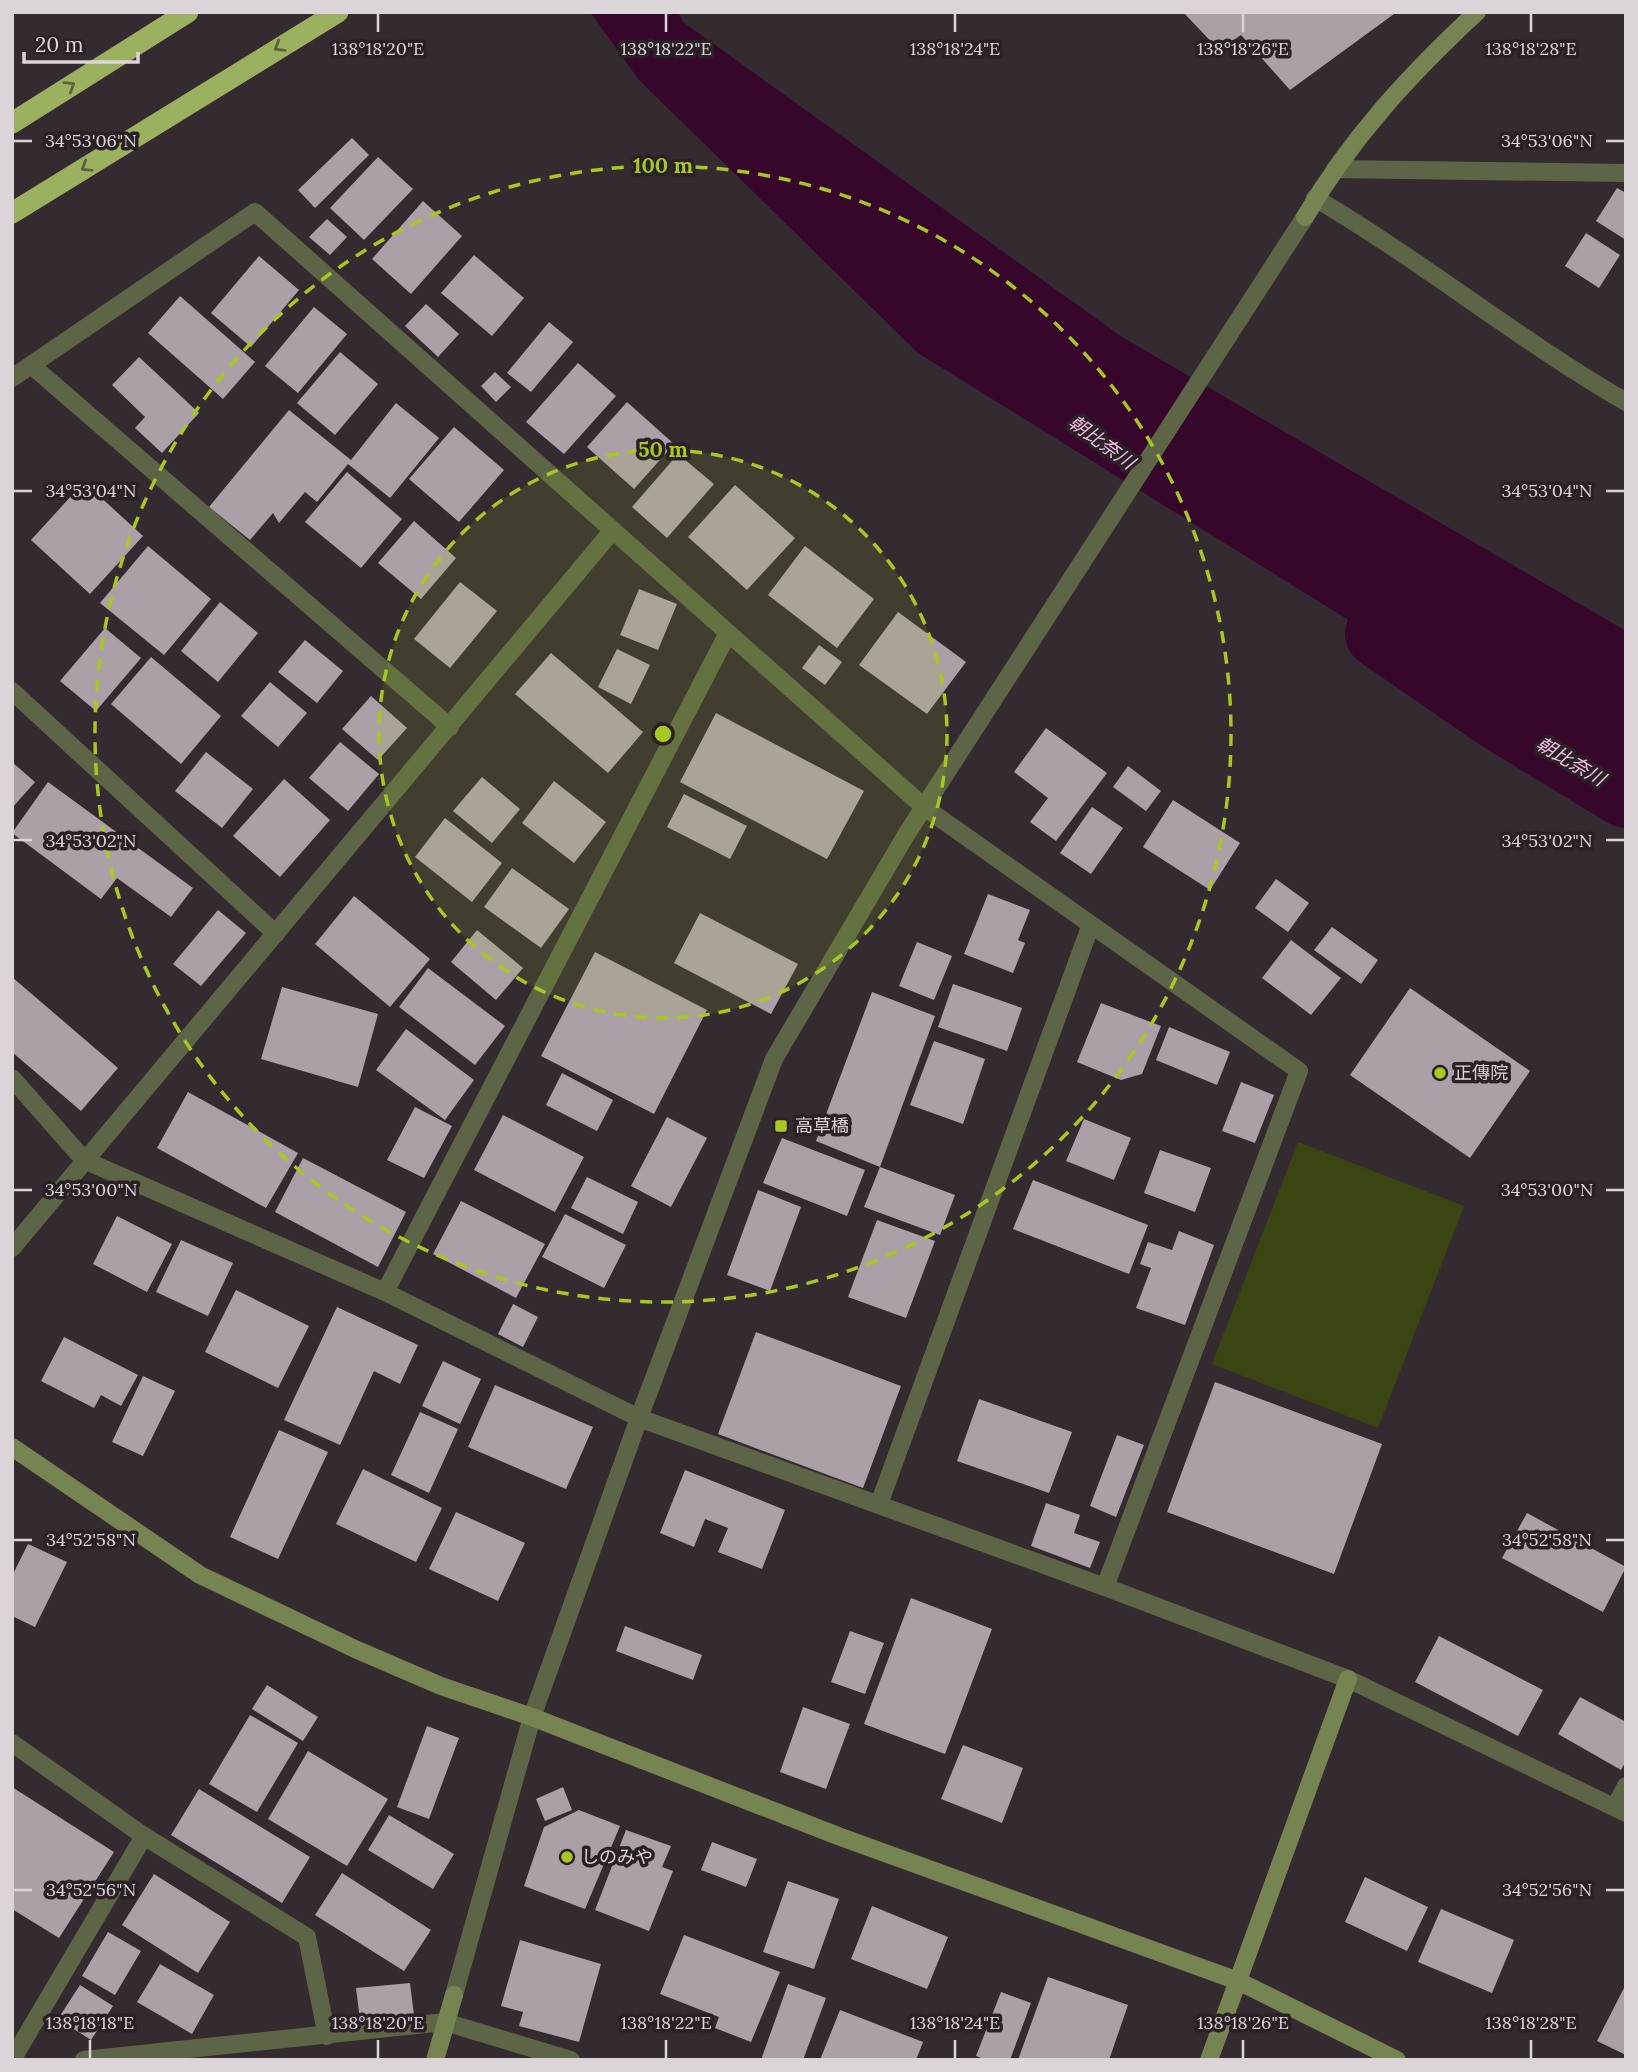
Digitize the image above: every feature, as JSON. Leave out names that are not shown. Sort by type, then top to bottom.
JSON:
[{"type":"highway","points":[[12,123],[188,12]]},
{"type":"highway","points":[[12,213],[338,12]]},
{"type":"street","points":[[435,2060],[532,1717],[639,1418],[774,1059],[924,807],[1315,198],[1401,87],[1478,12]]},
{"type":"street","points":[[1335,169],[1626,173]]},
{"type":"street","points":[[1315,198],[1364,227],[1499,322],[1626,402]]},
{"type":"street","points":[[12,378],[255,212],[924,807],[1090,927],[1299,1072],[1105,1587]]},
{"type":"street","points":[[31,365],[450,727]]},
{"type":"street","points":[[12,1248],[614,530]]},
{"type":"street","points":[[385,1292],[728,633]]},
{"type":"street","points":[[12,691],[276,934]]},
{"type":"street","points":[[879,1504],[1090,927]]},
{"type":"street","points":[[12,1078],[84,1160],[385,1292],[639,1418],[1105,1587],[1348,1679],[1620,1810],[1626,1786]]},
{"type":"street","points":[[12,1447],[200,1575],[428,1681],[532,1717],[838,1836],[1238,1981],[1397,2060]]},
{"type":"street","points":[[1209,2060],[1348,1679]]},
{"type":"street","points":[[12,1744],[144,1836],[307,1937],[327,2036]]},
{"type":"street","points":[[12,2060],[144,1836]]},
{"type":"street","points":[[84,2060],[445,2022],[571,2060]]},
{"type":"green space","points":[[1298,1142],[1464,1206],[1378,1428],[1212,1364]]},
{"type":"water","points":[[590,12],[678,12],[683,22],[1122,337],[1626,631],[1626,792],[918,353],[639,80]]},
{"type":"building","points":[[1183,12],[1394,14],[1290,90],[1241,35],[1219,50]]},
{"type":"building","points":[[352,138],[369,155],[315,208],[298,190]]},
{"type":"building","points":[[378,157],[413,189],[364,240],[330,208]]},
{"type":"building","points":[[1617,188],[1626,193],[1626,240],[1596,221]]},
{"type":"building","points":[[423,201],[462,236],[411,294],[372,259]]},
{"type":"building","points":[[327,219],[347,237],[330,255],[309,237]]},
{"type":"building","points":[[1586,233],[1620,255],[1599,288],[1565,266]]},
{"type":"building","points":[[474,255],[524,298],[492,336],[441,293]]},
{"type":"building","points":[[259,256],[299,290],[251,347],[211,313]]},
{"type":"building","points":[[180,296],[255,362],[223,399],[148,333]]},
{"type":"building","points":[[426,304],[459,334],[438,357],[405,326]]},
{"type":"building","points":[[314,307],[347,334],[298,393],[265,366]]},
{"type":"building","points":[[549,322],[573,342],[531,392],[507,373]]},
{"type":"building","points":[[340,352],[378,384],[335,435],[297,403]]},
{"type":"building","points":[[139,357],[199,413],[162,453],[135,428],[145,417],[112,385]]},
{"type":"building","points":[[578,363],[616,396],[564,454],[526,422]]},
{"type":"building","points":[[495,372],[511,387],[496,402],[481,386]]},
{"type":"building","points":[[627,402],[674,444],[634,489],[587,447]]},
{"type":"building","points":[[396,403],[439,438],[390,498],[348,464],[317,502],[305,492],[279,523],[273,513],[250,540],[209,507],[289,410],[351,460]]},
{"type":"building","points":[[454,427],[504,470],[459,522],[409,479]]},
{"type":"building","points":[[678,454],[714,484],[667,538],[632,507]]},
{"type":"building","points":[[347,472],[402,519],[361,568],[305,522]]},
{"type":"building","points":[[84,482],[143,536],[90,594],[31,540]]},
{"type":"building","points":[[735,485],[795,538],[747,590],[688,537]]},
{"type":"building","points":[[414,521],[456,558],[421,599],[378,563]]},
{"type":"building","points":[[148,546],[211,599],[164,655],[100,603]]},
{"type":"building","points":[[805,546],[874,599],[837,648],[768,595]]},
{"type":"building","points":[[460,582],[497,611],[450,668],[414,639]]},
{"type":"building","points":[[639,589],[677,604],[658,650],[620,635]]},
{"type":"building","points":[[220,602],[258,633],[218,682],[181,651]]},
{"type":"building","points":[[898,612],[966,662],[927,714],[859,665]]},
{"type":"building","points":[[105,628],[141,658],[96,711],[60,681]]},
{"type":"building","points":[[305,640],[343,671],[317,703],[278,672]]},
{"type":"building","points":[[819,645],[842,662],[825,685],[802,668]]},
{"type":"building","points":[[617,649],[650,665],[631,704],[598,687]]},
{"type":"building","points":[[551,653],[643,732],[608,773],[515,694]]},
{"type":"building","points":[[151,657],[221,716],[181,764],[111,704]]},
{"type":"building","points":[[270,682],[307,713],[278,747],[241,716]]},
{"type":"building","points":[[371,696],[407,728],[378,760],[342,729]]},
{"type":"building","points":[[716,713],[864,791],[827,859],[680,782]]},
{"type":"building","points":[[1046,728],[1107,773],[1056,841],[1030,822],[1048,798],[1014,772]]},
{"type":"building","points":[[340,742],[379,774],[348,811],[309,778]]},
{"type":"building","points":[[206,752],[253,789],[222,828],[175,791]]},
{"type":"building","points":[[12,762],[35,782],[12,808]]},
{"type":"building","points":[[1128,766],[1161,791],[1146,811],[1113,787]]},
{"type":"building","points":[[482,777],[520,809],[492,843],[453,811]]},
{"type":"building","points":[[284,779],[330,820],[280,877],[233,836]]},
{"type":"building","points":[[554,781],[606,822],[574,863],[522,823]]},
{"type":"building","points":[[48,782],[193,888],[171,917],[117,878],[101,899],[12,833]]},
{"type":"building","points":[[684,794],[747,826],[730,859],[667,827]]},
{"type":"building","points":[[1173,800],[1240,843],[1210,890],[1143,847]]},
{"type":"building","points":[[1092,807],[1123,828],[1091,874],[1060,853]]},
{"type":"building","points":[[445,818],[502,863],[472,902],[415,857]]},
{"type":"building","points":[[512,868],[569,909],[541,948],[484,907]]},
{"type":"building","points":[[1276,879],[1309,903],[1288,932],[1255,908]]},
{"type":"building","points":[[988,894],[1030,910],[1018,940],[1025,943],[1013,973],[964,954]]},
{"type":"building","points":[[354,896],[430,959],[390,1007],[315,944]]},
{"type":"building","points":[[218,910],[246,933],[201,986],[173,964]]},
{"type":"building","points":[[700,913],[798,964],[771,1014],[674,963]]},
{"type":"building","points":[[1332,927],[1378,960],[1361,984],[1314,950]]},
{"type":"building","points":[[477,930],[523,968],[496,1000],[451,962]]},
{"type":"building","points":[[1291,940],[1341,978],[1311,1015],[1262,978]]},
{"type":"building","points":[[917,942],[952,956],[934,1000],[899,986]]},
{"type":"building","points":[[595,952],[707,1010],[654,1114],[541,1056]]},
{"type":"building","points":[[428,968],[505,1026],[475,1065],[399,1007]]},
{"type":"building","points":[[12,977],[118,1068],[81,1111],[12,1052]]},
{"type":"building","points":[[953,984],[1022,1008],[1007,1051],[938,1027]]},
{"type":"building","points":[[282,987],[378,1014],[358,1087],[261,1059]]},
{"type":"building","name":"正傳院","points":[[1410,988],[1530,1071],[1470,1158],[1350,1075]]},
{"type":"building","points":[[872,992],[935,1016],[880,1167],[816,1141]]},
{"type":"building","points":[[1101,1003],[1161,1026],[1142,1074],[1121,1080],[1077,1062]]},
{"type":"building","points":[[1169,1027],[1230,1052],[1217,1085],[1156,1060]]},
{"type":"building","points":[[406,1029],[474,1080],[445,1120],[376,1070]]},
{"type":"building","points":[[934,1041],[985,1059],[963,1124],[910,1105]]},
{"type":"building","points":[[562,1073],[613,1100],[597,1131],[546,1105]]},
{"type":"building","points":[[1241,1082],[1274,1095],[1255,1143],[1222,1131]]},
{"type":"building","points":[[188,1092],[298,1153],[266,1208],[157,1148]]},
{"type":"building","points":[[415,1107],[452,1126],[424,1178],[387,1160]]},
{"type":"building","points":[[503,1115],[584,1157],[555,1212],[474,1170]]},
{"type":"building","points":[[667,1117],[707,1138],[671,1207],[631,1186]]},
{"type":"building","points":[[1084,1119],[1131,1138],[1114,1180],[1066,1161]]},
{"type":"building","points":[[782,1138],[865,1170],[847,1216],[763,1183]]},
{"type":"building","points":[[1160,1150],[1211,1168],[1195,1212],[1144,1193]]},
{"type":"building","points":[[303,1158],[406,1212],[378,1267],[275,1212]]},
{"type":"building","points":[[880,1167],[955,1195],[940,1235],[864,1207]]},
{"type":"building","points":[[587,1177],[638,1202],[623,1234],[571,1208]]},
{"type":"building","points":[[1033,1180],[1148,1225],[1129,1274],[1013,1229]]},
{"type":"building","points":[[758,1190],[801,1207],[770,1291],[727,1275]]},
{"type":"building","points":[[461,1201],[545,1244],[516,1298],[433,1254]]},
{"type":"building","points":[[565,1214],[626,1245],[604,1288],[542,1257]]},
{"type":"building","points":[[117,1216],[172,1244],[147,1292],[93,1264]]},
{"type":"building","points":[[877,1220],[935,1241],[906,1318],[848,1297]]},
{"type":"building","points":[[1179,1231],[1214,1245],[1185,1325],[1136,1308],[1151,1268],[1140,1264],[1148,1242],[1172,1250]]},
{"type":"building","points":[[181,1240],[233,1263],[208,1316],[156,1292]]},
{"type":"building","points":[[236,1290],[309,1326],[278,1388],[205,1352]]},
{"type":"building","points":[[513,1304],[538,1317],[523,1347],[498,1334]]},
{"type":"building","points":[[337,1307],[418,1345],[400,1384],[374,1371],[340,1445],[284,1420]]},
{"type":"building","points":[[756,1332],[901,1386],[863,1488],[718,1434]]},
{"type":"building","points":[[64,1337],[138,1375],[121,1406],[101,1395],[94,1408],[41,1381]]},
{"type":"building","points":[[443,1361],[481,1379],[460,1424],[422,1406]]},
{"type":"building","points":[[143,1376],[175,1391],[143,1456],[112,1442]]},
{"type":"building","points":[[1215,1382],[1382,1444],[1334,1574],[1167,1512]]},
{"type":"building","points":[[495,1385],[593,1427],[566,1489],[468,1447]]},
{"type":"building","points":[[979,1399],[1072,1432],[1049,1493],[957,1461]]},
{"type":"building","points":[[420,1412],[458,1429],[429,1493],[391,1475]]},
{"type":"building","points":[[279,1430],[328,1452],[278,1559],[230,1537]]},
{"type":"building","points":[[1117,1435],[1144,1445],[1116,1517],[1090,1506]]},
{"type":"building","points":[[363,1469],[442,1508],[416,1562],[336,1524]]},
{"type":"building","points":[[685,1470],[785,1510],[762,1569],[718,1552],[728,1528],[705,1519],[694,1547],[660,1533]]},
{"type":"building","points":[[1046,1503],[1080,1515],[1074,1533],[1100,1542],[1090,1568],[1031,1546]]},
{"type":"building","points":[[456,1512],[525,1543],[498,1601],[429,1569]]},
{"type":"building","points":[[1527,1513],[1626,1567],[1603,1612],[1502,1558]]},
{"type":"building","points":[[28,1544],[67,1562],[35,1627],[12,1616],[12,1576]]},
{"type":"building","points":[[911,1598],[992,1629],[945,1754],[864,1724]]},
{"type":"building","points":[[625,1626],[702,1655],[693,1680],[616,1651]]},
{"type":"building","points":[[850,1631],[884,1643],[865,1694],[831,1682]]},
{"type":"building","points":[[1439,1636],[1543,1690],[1518,1736],[1415,1682]]},
{"type":"building","points":[[267,1685],[318,1717],[303,1741],[252,1709]]},
{"type":"building","points":[[1580,1697],[1626,1722],[1626,1761],[1621,1770],[1558,1734]]},
{"type":"building","points":[[803,1707],[850,1724],[826,1789],[780,1772]]},
{"type":"building","points":[[250,1715],[298,1743],[257,1812],[209,1784]]},
{"type":"building","points":[[427,1726],[459,1738],[429,1819],[397,1807]]},
{"type":"building","points":[[963,1745],[1023,1768],[1002,1823],[941,1799]]},
{"type":"building","points":[[308,1751],[388,1799],[347,1866],[268,1819]]},
{"type":"building","points":[[12,1787],[114,1852],[59,1938],[12,1909]]},
{"type":"building","points":[[563,1787],[572,1810],[545,1821],[536,1799]]},
{"type":"building","points":[[199,1789],[310,1857],[282,1903],[171,1835]]},
{"type":"building","points":[[579,1810],[620,1826],[585,1909],[524,1886],[544,1827]]},
{"type":"building","points":[[389,1815],[454,1854],[433,1889],[368,1850]]},
{"type":"building","points":[[626,1830],[671,1846],[662,1867],[673,1871],[649,1931],[595,1910]]},
{"type":"building","points":[[712,1842],[757,1859],[746,1887],[701,1870]]},
{"type":"building","points":[[342,1873],[431,1930],[404,1971],[315,1915]]},
{"type":"building","points":[[154,1874],[230,1922],[198,1973],[122,1925]]},
{"type":"building","points":[[1365,1877],[1428,1907],[1407,1951],[1345,1922]]},
{"type":"building","points":[[788,1881],[839,1899],[814,1969],[763,1952]]},
{"type":"building","points":[[872,1906],[948,1937],[927,1989],[851,1959]]},
{"type":"building","points":[[1441,1909],[1514,1940],[1492,1993],[1418,1962]]},
{"type":"building","points":[[108,1932],[141,1951],[115,1995],[82,1976]]},
{"type":"building","points":[[684,1935],[780,1972],[751,2042],[715,2028],[719,2017],[660,1994]]},
{"type":"building","points":[[520,1940],[601,1964],[579,2042],[519,2026],[523,2012],[501,2006]]},
{"type":"building","points":[[160,1964],[214,1995],[192,2034],[137,2002]]},
{"type":"building","points":[[1048,1977],[1128,2005],[1109,2060],[1018,2060]]},
{"type":"building","points":[[410,1983],[414,2015],[360,2020],[356,1988]]},
{"type":"building","points":[[788,1984],[826,1998],[803,2060],[761,2060]]},
{"type":"building","points":[[1626,1984],[1626,2055],[1597,2041]]},
{"type":"building","points":[[80,1985],[113,2006],[91,2040],[58,2019]]},
{"type":"building","points":[[1001,1992],[1031,2003],[1010,2060],[986,2060],[976,2056]]},
{"type":"building","points":[[840,2010],[923,2042],[916,2060],[820,2060]]},
{"type":"waterway","name":"朝比奈川","points":[[1379,634],[1501,718],[1626,794]]},
{"type":"place","name":"正傳院","points":[[1440,1073]]},
{"type":"place","name":"高草橋","points":[[781,1126]]},
{"type":"place","name":"しのみや","points":[[567,1857]]}]
